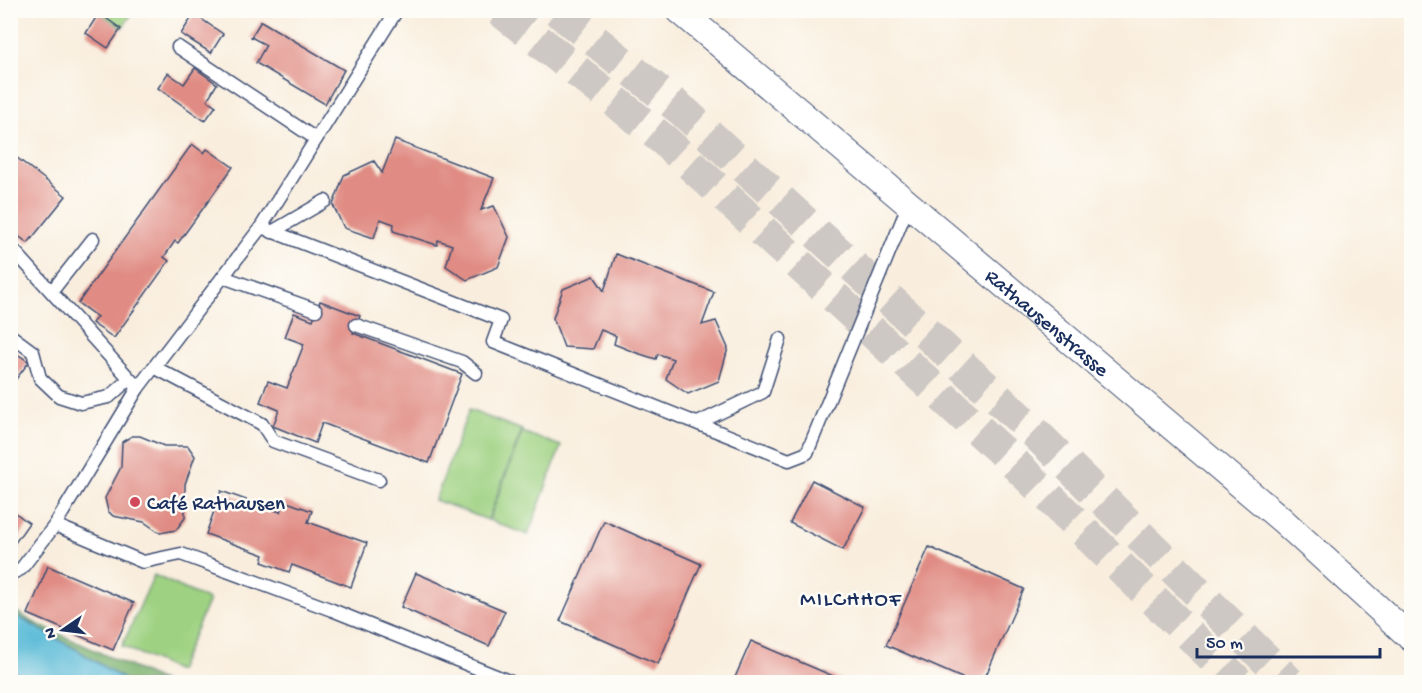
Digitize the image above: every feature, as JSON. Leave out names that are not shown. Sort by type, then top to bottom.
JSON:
[{"type":"street","name":"Rathausenstrasse","points":[[688,14],[908,206],[1282,520],[1412,639]]},
{"type":"lane","points":[[10,574],[21,569],[55,525],[138,388],[223,277],[266,230],[316,139],[397,10]]},
{"type":"lane","points":[[178,48],[316,139]]},
{"type":"lane","points":[[266,230],[325,201]]},
{"type":"lane","points":[[266,230],[501,320],[493,342],[789,459],[807,453],[908,206]]},
{"type":"lane","points":[[52,291],[93,239]]},
{"type":"lane","points":[[10,246],[138,388]]},
{"type":"lane","points":[[223,277],[316,310]]},
{"type":"lane","points":[[356,325],[462,362],[476,374]]},
{"type":"lane","points":[[10,335],[33,352],[40,378],[59,396],[81,403],[109,397],[129,379]]},
{"type":"lane","points":[[698,423],[763,392],[780,339]]},
{"type":"lane","points":[[154,367],[262,424],[273,441],[379,480]]},
{"type":"lane","points":[[55,525],[143,561],[181,554],[332,610],[511,682]]},
{"type":"green space","points":[[97,11],[134,11],[122,28]]},
{"type":"green space","points":[[469,410],[522,430],[488,520],[435,500]]},
{"type":"green space","points":[[522,432],[561,446],[528,535],[489,520]]},
{"type":"green space","points":[[154,575],[209,600],[178,671],[122,646]]},
{"type":"green space","points":[[10,607],[31,621],[164,682],[128,682],[79,651],[11,613]]},
{"type":"water","points":[[11,613],[79,651],[128,682],[31,682],[11,669]]},
{"type":"building","points":[[99,13],[121,29],[108,48],[86,33]]},
{"type":"building","points":[[194,14],[223,34],[211,53],[181,34]]},
{"type":"building","points":[[261,21],[344,70],[325,104],[256,63],[266,45],[251,37]]},
{"type":"building","points":[[195,68],[217,84],[207,100],[216,106],[205,121],[158,88],[168,73],[184,84]]},
{"type":"building","points":[[395,140],[494,178],[481,210],[494,206],[509,237],[498,267],[467,280],[446,266],[452,245],[438,240],[437,245],[393,231],[394,224],[380,219],[374,238],[344,228],[333,205],[344,175],[374,161],[382,173]]},
{"type":"building","points":[[192,144],[204,153],[207,149],[233,167],[178,243],[175,241],[164,257],[169,261],[114,338],[92,323],[97,317],[78,303]]},
{"type":"building","points":[[16,157],[66,196],[28,243],[10,230],[10,163]]},
{"type":"building","points":[[616,254],[714,292],[702,325],[716,321],[728,348],[719,381],[688,394],[666,379],[673,359],[658,354],[656,359],[614,344],[616,336],[601,330],[593,349],[564,347],[553,318],[563,289],[594,276],[604,291]]},
{"type":"building","points":[[320,301],[360,316],[353,333],[462,374],[429,463],[322,423],[315,443],[273,426],[279,410],[260,402],[268,381],[287,388],[304,344],[285,337],[294,313],[313,320]]},
{"type":"building","points":[[10,349],[29,362],[10,387]]},
{"type":"building","points":[[132,436],[140,436],[164,446],[188,446],[195,456],[185,484],[185,518],[176,530],[160,533],[144,522],[113,516],[108,511],[105,498],[121,467],[122,442]]},
{"type":"building","points":[[812,480],[865,507],[843,550],[790,523]]},
{"type":"building","points":[[221,491],[280,512],[284,501],[312,511],[308,522],[367,543],[351,587],[292,565],[289,572],[262,562],[264,555],[206,534]]},
{"type":"building","points":[[10,509],[29,523],[10,550]]},
{"type":"building","points":[[604,521],[701,564],[658,664],[560,621]]},
{"type":"building","points":[[929,547],[1024,589],[983,682],[971,682],[886,645]]},
{"type":"building","points":[[48,566],[134,603],[113,650],[28,614]]},
{"type":"building","points":[[416,573],[505,611],[489,646],[401,607]]},
{"type":"building","points":[[751,641],[765,647],[847,682],[733,682]]},
{"type":"tunnel","points":[[500,10],[665,141],[1005,454],[1238,682]]},
{"type":"tunnel","points":[[557,10],[684,112],[1028,426],[1289,682]]},
{"type":"place","name":"Café Rathausen","points":[[135,502]]},
{"type":"district","name":"MILCHHOF","points":[[851,597]]}]
